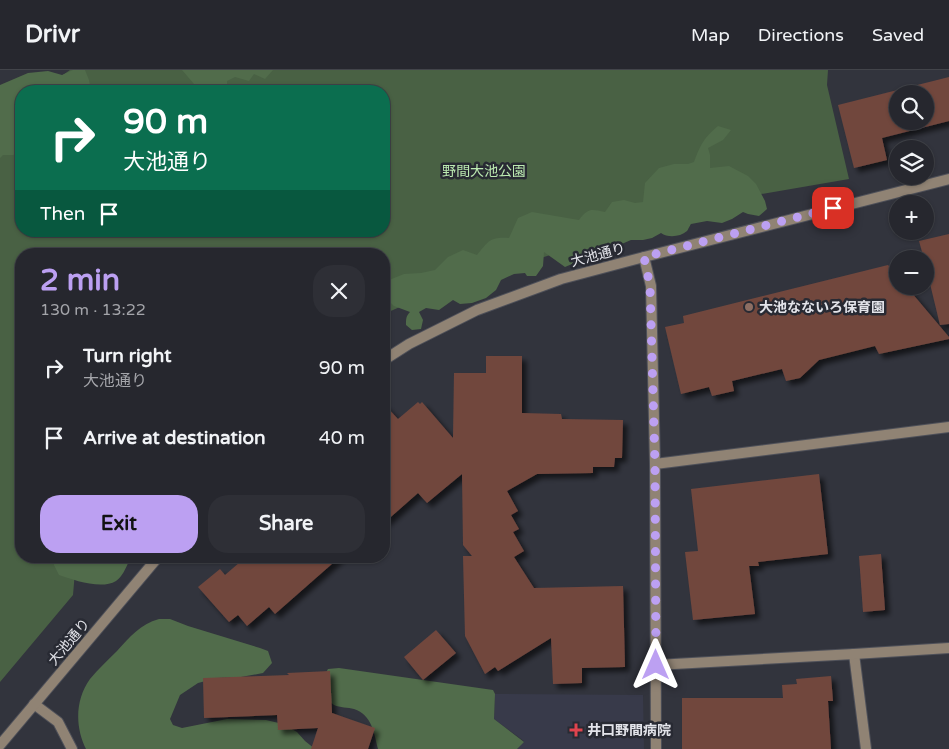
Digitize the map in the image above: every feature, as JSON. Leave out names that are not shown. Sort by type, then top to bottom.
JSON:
[{"type":"street","name":"大池通り","points":[[390,356],[409,344],[477,310],[561,279],[949,179]]},
{"type":"street","points":[[644,257],[650,286],[655,464],[656,749]]},
{"type":"street","points":[[655,464],[949,427]]},
{"type":"street","name":"大池通り","points":[[0,745],[153,563]]},
{"type":"street","points":[[656,665],[949,648]]},
{"type":"street","points":[[854,654],[866,749]]},
{"type":"street","points":[[34,704],[58,722],[72,749]]},
{"type":"shaded area","name":"井口野間病院","points":[[495,694],[643,695],[644,749],[517,749],[524,741],[494,719]]},
{"type":"green space","name":"野間大池公園","points":[[70,70],[828,70],[827,85],[849,179],[715,202],[429,294],[390,311],[390,248],[15,248],[15,563],[76,563],[73,595],[0,682],[0,120],[15,109],[15,237],[390,237],[390,85],[49,85]]},
{"type":"green space","points":[[73,70],[85,70],[90,85],[15,85],[15,154],[3,155],[0,158],[0,85],[28,73],[48,71],[62,75]]},
{"type":"green space","points":[[182,70],[273,70],[265,79],[254,74],[249,81],[235,77],[227,81],[227,85],[195,85]]},
{"type":"green space","points":[[718,126],[731,130],[723,140],[708,148],[710,168],[729,166],[748,176],[756,184],[765,201],[767,209],[759,216],[743,212],[722,223],[707,221],[691,224],[687,231],[678,236],[667,236],[661,233],[652,238],[631,240],[610,249],[602,255],[577,255],[572,264],[565,267],[544,252],[543,266],[536,276],[527,276],[525,273],[514,274],[501,280],[496,290],[486,298],[472,303],[460,304],[453,300],[439,310],[426,308],[419,312],[423,320],[421,329],[412,330],[406,325],[410,312],[394,306],[390,302],[390,280],[404,274],[435,270],[448,257],[463,250],[477,255],[493,239],[509,238],[518,218],[532,212],[579,220],[590,210],[605,212],[612,202],[624,200],[635,203],[643,202],[645,183],[659,168],[694,162],[703,142]]},
{"type":"green space","points":[[54,563],[128,563],[122,575],[116,581],[103,585],[59,575]]},
{"type":"green space","points":[[159,619],[170,619],[268,651],[272,663],[263,673],[241,677],[217,678],[198,683],[180,695],[170,719],[173,725],[182,728],[227,719],[266,720],[283,724],[297,732],[315,749],[86,749],[78,723],[79,705],[85,687],[96,672],[136,632],[146,624]]},
{"type":"green space","points":[[339,668],[493,690],[495,694],[494,719],[524,742],[517,749],[378,749],[371,725],[365,716],[354,709],[334,705],[325,696],[324,676],[328,669]]},
{"type":"building","points":[[949,77],[949,121],[934,125],[934,85],[917,85]]},
{"type":"building","points":[[889,92],[889,130],[914,130],[882,138],[887,160],[854,168],[838,105]]},
{"type":"building","points":[[949,234],[949,324],[940,325],[933,295],[934,250],[922,250],[919,241],[934,240],[934,238]]},
{"type":"building","points":[[888,265],[889,295],[914,295],[949,339],[879,354],[875,346],[819,360],[800,378],[786,381],[782,369],[732,381],[734,391],[712,396],[709,387],[681,394],[665,327],[684,323],[683,316]]},
{"type":"building","points":[[486,356],[522,356],[522,413],[561,414],[562,419],[623,420],[622,458],[615,458],[614,467],[593,467],[593,473],[537,474],[507,491],[518,511],[511,515],[519,529],[513,532],[524,551],[514,557],[534,588],[623,586],[625,667],[582,668],[582,683],[553,684],[551,638],[498,671],[495,667],[485,674],[465,636],[463,556],[472,556],[463,545],[462,474],[427,503],[418,493],[390,518],[390,410],[398,419],[418,402],[420,404],[422,402],[453,438],[454,373],[486,373]]},
{"type":"building","points":[[819,474],[828,554],[758,562],[759,566],[749,566],[755,614],[693,620],[685,552],[698,551],[691,489]]},
{"type":"building","points":[[881,554],[885,610],[863,612],[859,556]]},
{"type":"building","points":[[239,563],[333,563],[275,614],[269,607],[247,626],[238,615],[229,622],[198,587],[220,569],[225,575]]},
{"type":"building","points":[[436,630],[456,653],[423,680],[404,657]]},
{"type":"building","points":[[330,671],[332,713],[375,728],[368,749],[311,749],[318,728],[278,730],[277,715],[204,718],[203,678],[289,675],[287,673]]},
{"type":"building","points":[[831,676],[833,701],[828,701],[831,749],[682,749],[682,698],[783,698],[782,685],[797,684],[796,679]]},
{"type":"place","name":"大池なないろ保育園","points":[[749,307]]},
{"type":"place","name":"井口野間病院","points":[[576,730]]},
{"type":"route","points":[[656,665],[655,464],[650,286],[644,257],[833,208]]}]
